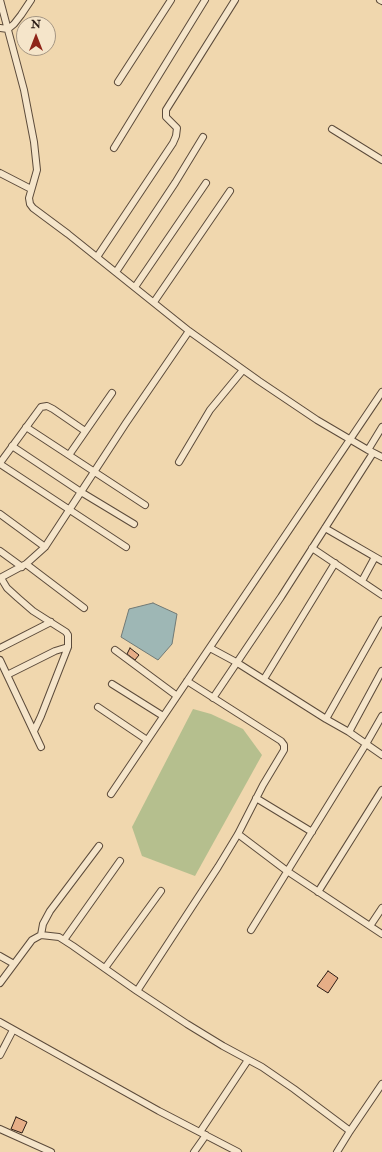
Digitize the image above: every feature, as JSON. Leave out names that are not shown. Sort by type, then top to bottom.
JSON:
[{"type":"street","points":[[0,28],[8,29],[14,24],[30,0]]},
{"type":"street","points":[[118,82],[171,0]]},
{"type":"street","points":[[114,148],[205,0]]},
{"type":"street","points":[[97,257],[173,142],[176,136],[177,128],[166,117],[166,110],[235,0]]},
{"type":"street","points":[[1,2],[24,90],[34,142],[37,170],[36,178],[29,198],[30,204],[33,208],[189,331],[292,404],[350,440],[382,457]]},
{"type":"street","points":[[332,129],[382,160]]},
{"type":"street","points":[[116,272],[203,137]]},
{"type":"street","points":[[0,173],[31,189]]},
{"type":"street","points":[[135,287],[206,182]]},
{"type":"street","points":[[154,302],[230,191]]},
{"type":"street","points":[[34,731],[68,647],[69,639],[66,632],[33,611],[7,588],[0,578],[24,566],[45,547],[189,331]]},
{"type":"street","points":[[179,462],[210,410],[244,370]]},
{"type":"street","points":[[111,794],[382,392]]},
{"type":"street","points":[[69,455],[112,393]]},
{"type":"street","points":[[85,431],[48,406],[43,406],[39,409],[0,464],[126,547]]},
{"type":"street","points":[[26,427],[145,505]]},
{"type":"street","points":[[213,698],[281,597],[325,528],[382,428]]},
{"type":"street","points":[[12,446],[81,492],[134,524]]},
{"type":"street","points":[[0,514],[45,547]]},
{"type":"street","points":[[325,528],[382,561]]},
{"type":"street","points":[[312,548],[382,595]]},
{"type":"street","points":[[0,551],[84,608]]},
{"type":"street","points":[[362,581],[376,557]]},
{"type":"street","points":[[264,679],[335,563]]},
{"type":"street","points":[[326,719],[382,620]]},
{"type":"street","points":[[0,648],[51,622]]},
{"type":"street","points":[[7,675],[54,651],[68,647]]},
{"type":"street","points":[[210,648],[264,679],[382,755]]},
{"type":"street","points":[[115,650],[177,696]]},
{"type":"street","points":[[0,660],[41,747]]},
{"type":"street","points":[[348,732],[382,670]]},
{"type":"street","points":[[137,991],[218,867],[238,834],[256,798],[284,750],[284,743],[187,681]]},
{"type":"street","points":[[112,684],[163,716]]},
{"type":"street","points":[[98,707],[147,740]]},
{"type":"street","points":[[250,930],[312,832],[382,716]]},
{"type":"street","points":[[318,892],[382,790]]},
{"type":"street","points":[[256,798],[312,832]]},
{"type":"street","points":[[238,834],[287,871],[382,934]]},
{"type":"street","points":[[41,935],[43,924],[50,911],[98,846]]},
{"type":"street","points":[[64,940],[120,861]]},
{"type":"street","points":[[105,968],[161,892]]},
{"type":"street","points":[[370,926],[382,908]]},
{"type":"street","points":[[0,983],[32,940],[41,935],[59,937],[137,991],[223,1046],[262,1067],[350,1131]]},
{"type":"street","points":[[0,956],[14,964]]},
{"type":"street","points":[[0,1022],[159,1111],[203,1133],[229,1150],[238,1152]]},
{"type":"street","points":[[0,1055],[13,1030]]},
{"type":"street","points":[[194,1152],[203,1133],[248,1060]]},
{"type":"street","points":[[337,1152],[382,1084]]},
{"type":"street","points":[[375,1094],[382,1091]]},
{"type":"street","points":[[0,1129],[51,1152]]},
{"type":"green space","points":[[193,709],[211,714],[243,729],[262,755],[195,876],[142,856],[132,827]]},
{"type":"water","points":[[153,603],[177,614],[172,644],[158,660],[121,637],[129,609]]},
{"type":"building","points":[[130,648],[139,655],[135,660],[127,654]]},
{"type":"building","points":[[328,971],[338,978],[328,993],[317,986]]},
{"type":"building","points":[[16,1117],[27,1122],[22,1133],[11,1129]]}]
